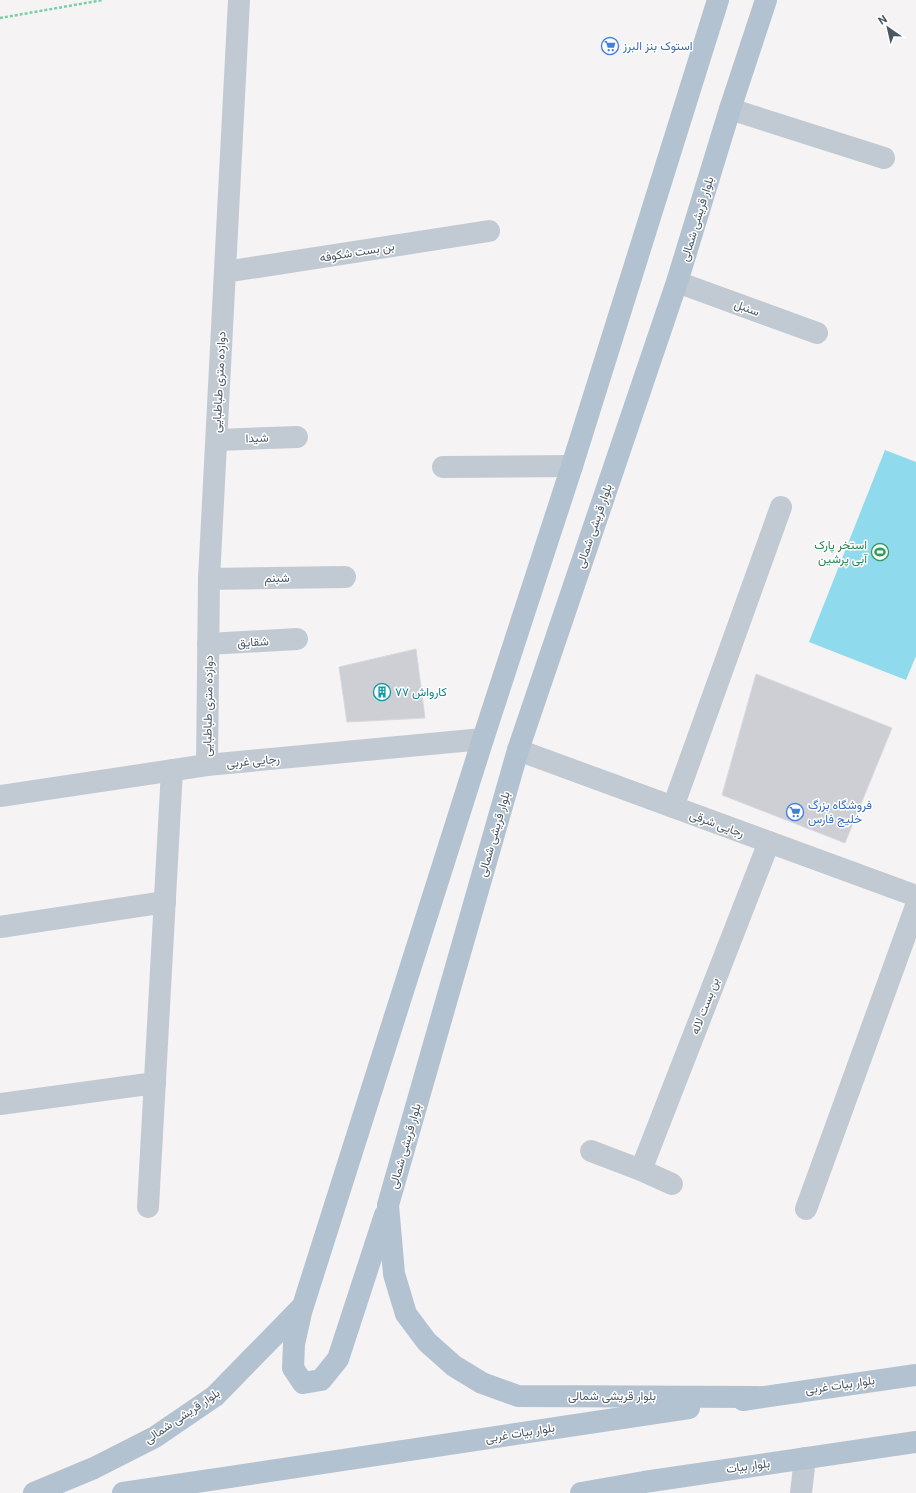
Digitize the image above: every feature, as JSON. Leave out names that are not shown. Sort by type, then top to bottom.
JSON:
[{"type":"main road","name":"بلوار قریشی شمالی","points":[[34,1493],[94,1468],[155,1437],[215,1396],[303,1306],[483,739],[572,466],[718,0]]},
{"type":"main road","name":"بلوار قریشی شمالی","points":[[757,1397],[518,1396],[482,1383],[454,1366],[427,1342],[406,1314],[394,1274],[388,1205],[518,750],[677,282],[730,109],[766,0]]},
{"type":"main road","points":[[303,1306],[294,1344],[293,1368],[303,1383],[322,1380],[338,1359],[388,1205]]},
{"type":"main road","name":"بلوار بیات غربی","points":[[123,1493],[757,1397],[916,1375]]},
{"type":"main road","name":"بلوار بیات","points":[[581,1493],[651,1480],[916,1442]]},
{"type":"street","name":"دوازده متری طباطبایی","points":[[207,765],[209,579],[239,0]]},
{"type":"street","points":[[730,109],[884,158]]},
{"type":"street","name":"بن بست شکوفه","points":[[225,272],[489,231]]},
{"type":"street","name":"سنبل","points":[[677,282],[818,333]]},
{"type":"street","name":"شیدا","points":[[216,440],[297,437]]},
{"type":"street","points":[[443,467],[572,466]]},
{"type":"street","points":[[673,807],[781,507]]},
{"type":"street","name":"شبنم","points":[[209,579],[345,577]]},
{"type":"street","name":"شقایق","points":[[208,644],[297,639]]},
{"type":"street","name":"رجایی غربی","points":[[0,796],[207,765],[483,739]]},
{"type":"street","name":"رجایی شرقی","points":[[518,750],[916,896]]},
{"type":"street","points":[[148,1207],[172,770]]},
{"type":"street","name":"بن بست لاله","points":[[641,1170],[769,842]]},
{"type":"street","points":[[0,927],[165,902]]},
{"type":"street","points":[[806,1209],[916,906]]},
{"type":"street","points":[[0,1104],[155,1083]]},
{"type":"street","points":[[591,1151],[641,1170],[672,1184]]},
{"type":"street","points":[[801,1493],[805,1458]]},
{"type":"path","points":[[0,18],[103,0]]},
{"type":"water","name":"استخر پارک آبی پرشین","points":[[885,450],[916,462],[916,656],[906,680],[809,642]]},
{"type":"building","name":"کارواش ۷۷","points":[[416,649],[425,718],[347,722],[339,667]]},
{"type":"building","points":[[756,674],[892,728],[845,843],[722,795]]},
{"type":"place","name":"استوک بنز البرز","points":[[610,46]]},
{"type":"place","name":"استخر پارک آبی پرشین","points":[[880,552]]},
{"type":"place","name":"کارواش ۷۷","points":[[382,692]]},
{"type":"place","name":"فروشگاه بزرگ خلیج فارس","points":[[795,812]]}]
